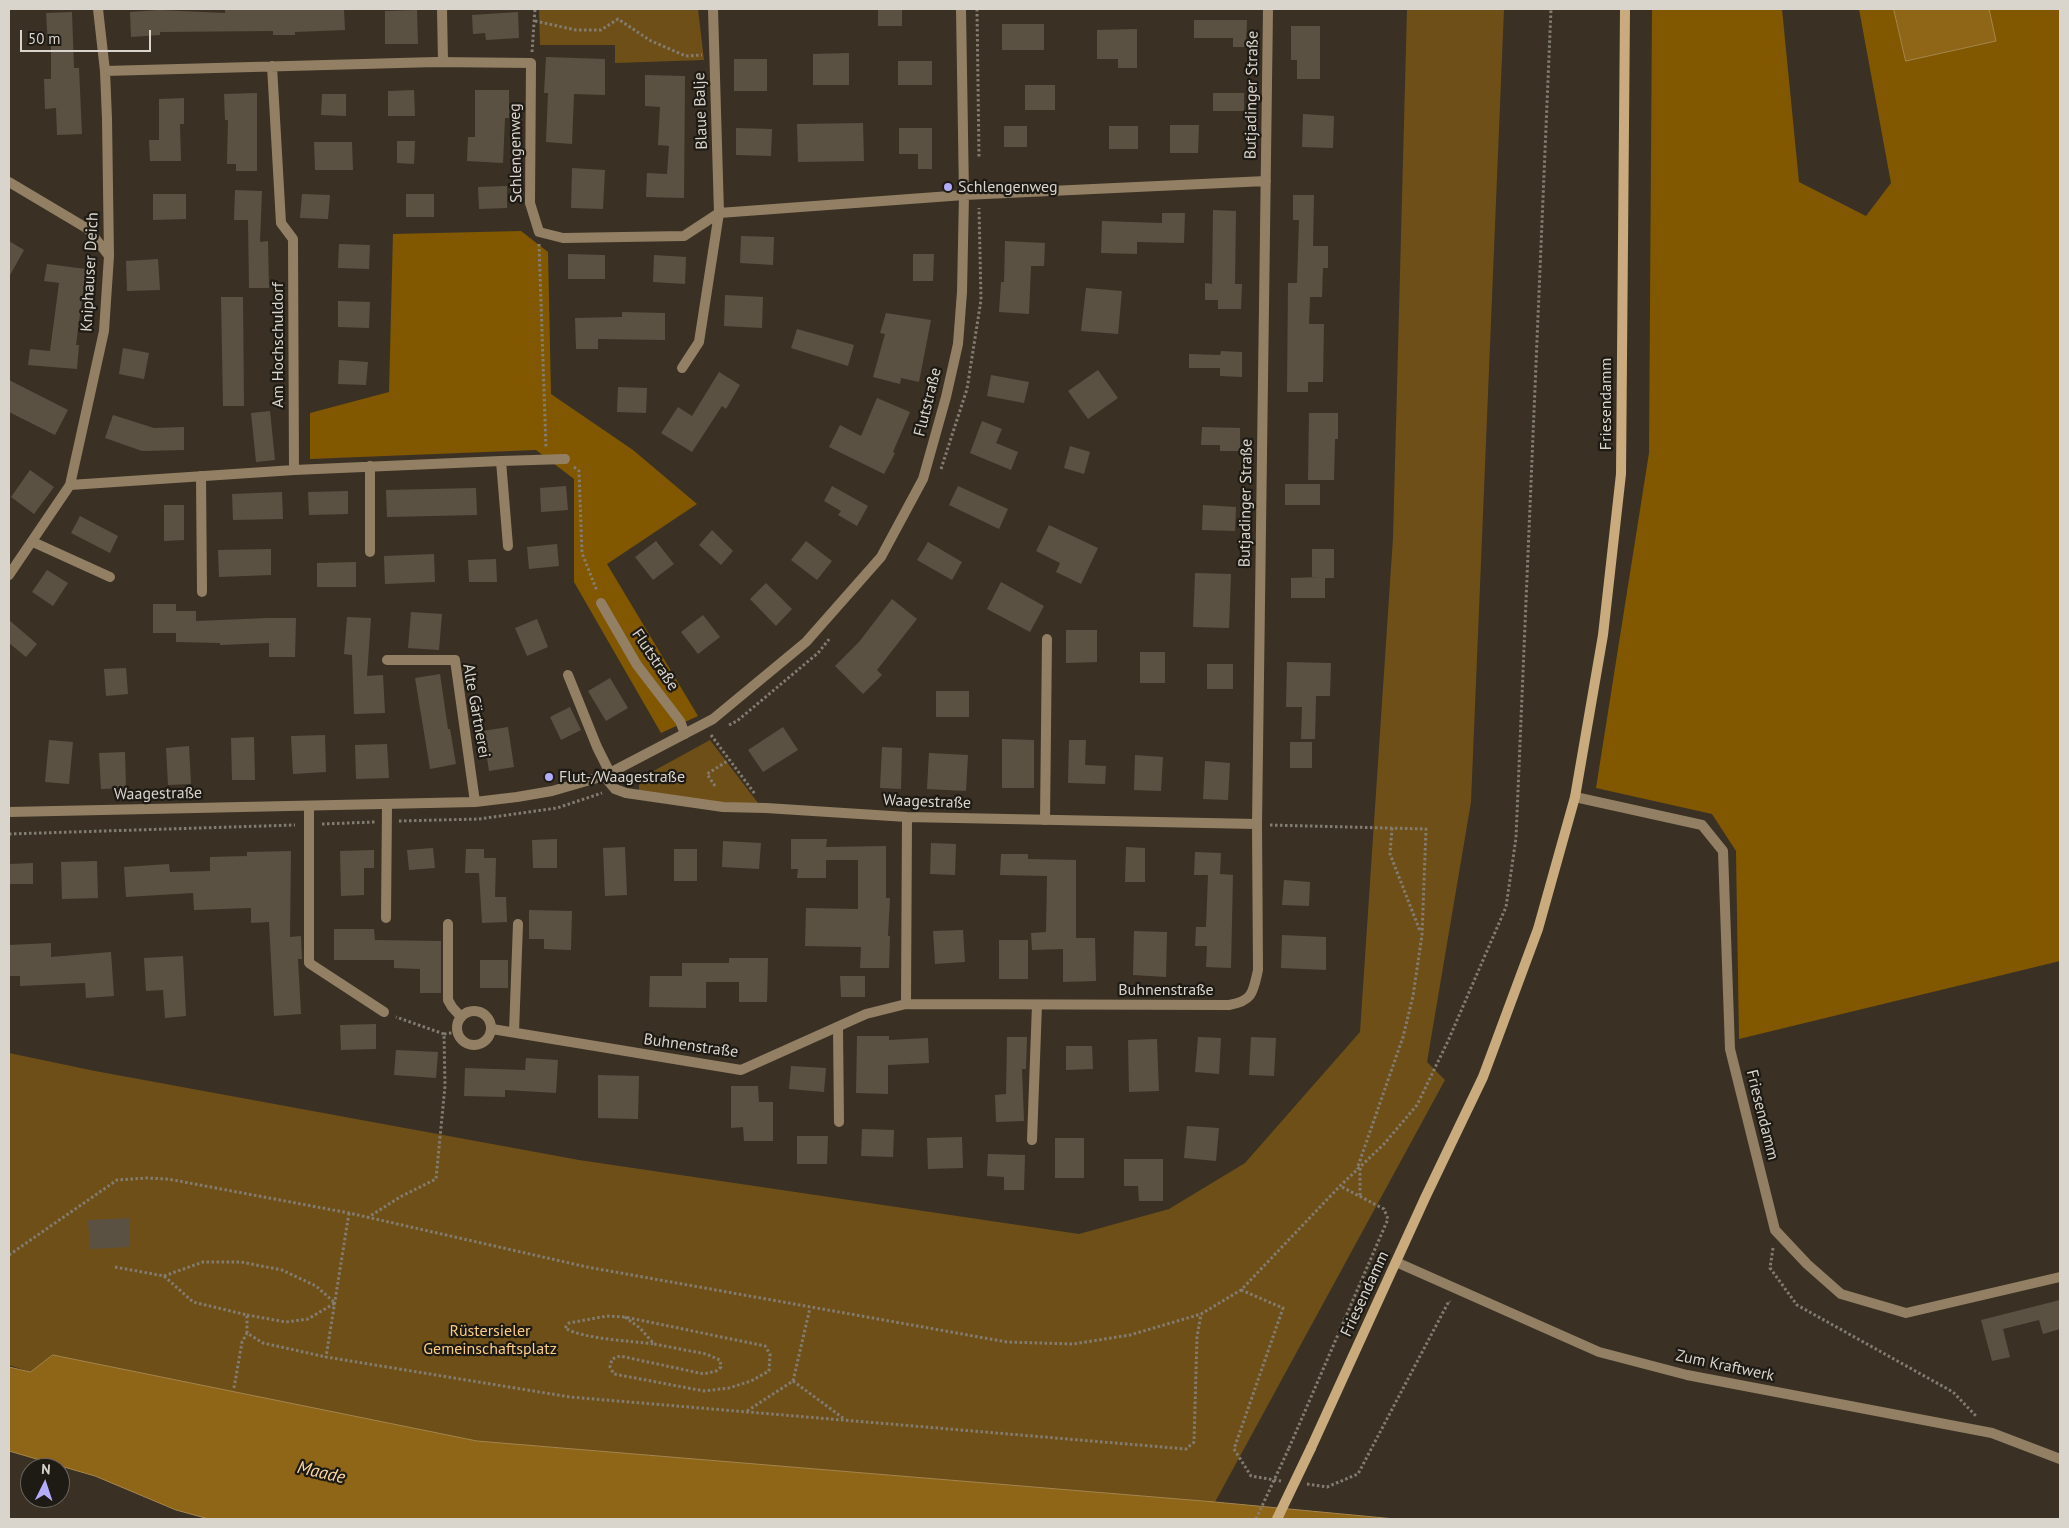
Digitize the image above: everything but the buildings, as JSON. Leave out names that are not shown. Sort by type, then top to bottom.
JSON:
[{"type":"main road","name":"Friesendamm","points":[[1277,1519],[1483,1077],[1538,929],[1575,797],[1603,635],[1621,474],[1625,9]]},
{"type":"street","name":"Kniphauser Deich","points":[[9,575],[70,485],[104,331],[108,256],[105,71],[98,9]]},
{"type":"street","points":[[442,9],[443,62]]},
{"type":"street","name":"Blaue Balje","points":[[713,9],[719,213]]},
{"type":"street","name":"Flutstraße","points":[[713,719],[806,642],[881,557],[923,479],[946,397],[958,344],[962,292],[964,195],[961,9]]},
{"type":"street","name":"Butjadinger Straße","points":[[1257,824],[1268,9]]},
{"type":"street","points":[[105,71],[443,62],[531,63]]},
{"type":"street","name":"Schlengenweg","points":[[531,63],[530,203],[539,232]]},
{"type":"street","name":"Am Hochschuldorf","points":[[272,66],[282,224],[293,239],[294,470]]},
{"type":"street","name":"Butjadinger Straße","points":[[964,195],[1266,181]]},
{"type":"street","points":[[9,182],[88,229],[108,256]]},
{"type":"street","points":[[539,232],[563,238],[684,236],[719,213],[964,195]]},
{"type":"street","points":[[682,368],[699,342],[719,213]]},
{"type":"street","points":[[70,485],[370,466],[565,459]]},
{"type":"street","points":[[500,461],[508,546]]},
{"type":"street","points":[[370,466],[370,552]]},
{"type":"street","points":[[201,476],[202,592]]},
{"type":"street","points":[[32,542],[110,577]]},
{"type":"street","name":"Flutstraße","points":[[601,603],[637,665],[680,721],[685,734]]},
{"type":"street","points":[[1045,820],[1047,640]]},
{"type":"street","name":"Alte Gärtnerei","points":[[387,660],[455,660],[475,802]]},
{"type":"street","points":[[568,675],[607,774],[615,789]]},
{"type":"street","name":"Waagestraße","points":[[9,812],[475,802],[518,798],[552,791],[607,774],[713,719]]},
{"type":"street","name":"Waagestraße","points":[[615,789],[723,807],[907,817],[1257,824]]},
{"type":"street","name":"Friesendamm","points":[[1575,797],[1702,825],[1723,851],[1730,1050],[1775,1230],[1807,1264],[1841,1294],[1906,1313],[2060,1277]]},
{"type":"street","points":[[386,918],[387,804]]},
{"type":"street","points":[[309,806],[309,963],[384,1012]]},
{"type":"street","points":[[906,1004],[907,817]]},
{"type":"street","name":"Buhnenstraße","points":[[492,1029],[740,1070],[866,1014],[906,1004],[1228,1005],[1243,1002],[1254,992],[1258,970],[1257,824]]},
{"type":"street","points":[[448,924],[448,1000],[461,1017]]},
{"type":"street","points":[[514,1032],[518,924]]},
{"type":"street","points":[[1032,1140],[1037,1004]]},
{"type":"street","points":[[470,1011],[482,1013],[490,1021],[492,1029],[490,1036],[485,1042],[474,1046],[461,1040],[457,1032],[457,1024],[461,1017],[470,1011]]},
{"type":"street","points":[[838,1027],[838,1122]]},
{"type":"street","name":"Zum Kraftwerk","points":[[1396,1262],[1599,1352],[1687,1375],[1992,1433],[2060,1459]]},
{"type":"path","points":[[531,63],[535,9]]},
{"type":"path","points":[[977,9],[979,167]]},
{"type":"path","points":[[9,1255],[117,1180],[147,1178],[168,1180],[349,1213],[587,1267],[1006,1342],[1073,1344],[1130,1335],[1201,1314],[1241,1290],[1340,1186],[1384,1144],[1417,1105],[1448,1041],[1506,907],[1516,828],[1551,9]]},
{"type":"path","points":[[535,21],[576,30],[601,30],[618,20],[651,41],[686,56],[715,54]]},
{"type":"path","points":[[938,475],[944,464],[967,388],[979,309],[979,195]]},
{"type":"path","points":[[539,232],[546,454],[560,455],[579,471],[582,553],[601,603]]},
{"type":"path","points":[[724,728],[737,721],[811,659],[830,638]]},
{"type":"path","points":[[704,738],[717,731]]},
{"type":"path","points":[[710,735],[766,808]]},
{"type":"path","points":[[715,786],[707,774],[729,760]]},
{"type":"path","points":[[9,834],[478,819],[557,808],[615,789]]},
{"type":"path","points":[[1257,824],[1426,829],[1422,935],[1413,996],[1403,1037],[1356,1171]]},
{"type":"path","points":[[1392,828],[1390,854],[1422,935]]},
{"type":"path","points":[[384,1012],[444,1034],[457,1032]]},
{"type":"path","points":[[366,1218],[400,1197],[436,1179],[445,1086],[444,1034]]},
{"type":"path","points":[[1360,1168],[1360,1196]]},
{"type":"path","points":[[1256,1519],[1289,1448],[1388,1219],[1384,1209],[1340,1186]]},
{"type":"path","points":[[326,1357],[349,1213]]},
{"type":"path","points":[[1775,1230],[1770,1268],[1797,1304],[1953,1392],[1992,1433]]},
{"type":"path","points":[[115,1267],[164,1276],[203,1262],[241,1262],[282,1270],[316,1286],[335,1303]]},
{"type":"path","points":[[164,1276],[193,1302],[286,1322],[308,1319],[335,1303]]},
{"type":"path","points":[[747,1411],[793,1381],[810,1308]]},
{"type":"path","points":[[247,1334],[263,1343],[326,1357],[570,1397],[1186,1449],[1194,1442],[1197,1337],[1201,1314]]},
{"type":"path","points":[[234,1388],[242,1342],[247,1334],[247,1315]]},
{"type":"path","points":[[607,1316],[625,1317],[764,1346],[770,1354],[768,1371],[751,1381],[729,1388],[704,1391],[614,1374],[610,1367],[612,1359],[620,1356],[704,1374],[716,1371],[721,1367],[720,1360],[706,1354],[654,1344],[584,1335],[565,1328],[569,1323],[585,1319],[607,1316]]},
{"type":"path","points":[[625,1317],[640,1328],[654,1344]]},
{"type":"path","points":[[793,1381],[844,1419]]},
{"type":"green space","points":[[539,9],[698,9],[704,60],[615,63],[615,45],[540,45]]},
{"type":"green space","name":"Rüstersieler Gemeinschaftsplatz","points":[[1407,9],[1504,9],[1471,802],[1427,1062],[1445,1080],[1215,1502],[477,1441],[53,1355],[30,1372],[9,1365],[9,1053],[95,1071],[579,1160],[1079,1234],[1169,1209],[1245,1163],[1360,1032],[1393,538]]},
{"type":"green space","points":[[710,740],[758,803],[722,804],[639,791],[639,779]]},
{"type":"shaded area","points":[[1652,9],[1782,9],[1799,182],[1866,216],[1891,183],[1859,9],[2060,9],[2060,961],[1739,1039],[1736,851],[1712,814],[1596,788],[1649,453]]},
{"type":"shaded area","points":[[521,231],[548,252],[551,394],[633,450],[697,504],[607,564],[698,716],[661,733],[574,582],[574,479],[536,450],[310,459],[310,413],[389,392],[393,234]]},
{"type":"water","points":[[1894,9],[1989,9],[1996,41],[1906,61]]},
{"type":"water","name":"Maade","points":[[53,1355],[477,1441],[1215,1502],[1395,1519],[209,1519],[176,1510],[95,1476],[70,1469],[70,1458],[33,1458],[9,1451],[9,1367],[30,1372]]},
{"type":"place","name":"Schlengenweg","points":[[948,187]]},
{"type":"place","name":"Flut-/Waagestraße","points":[[549,777]]}]
